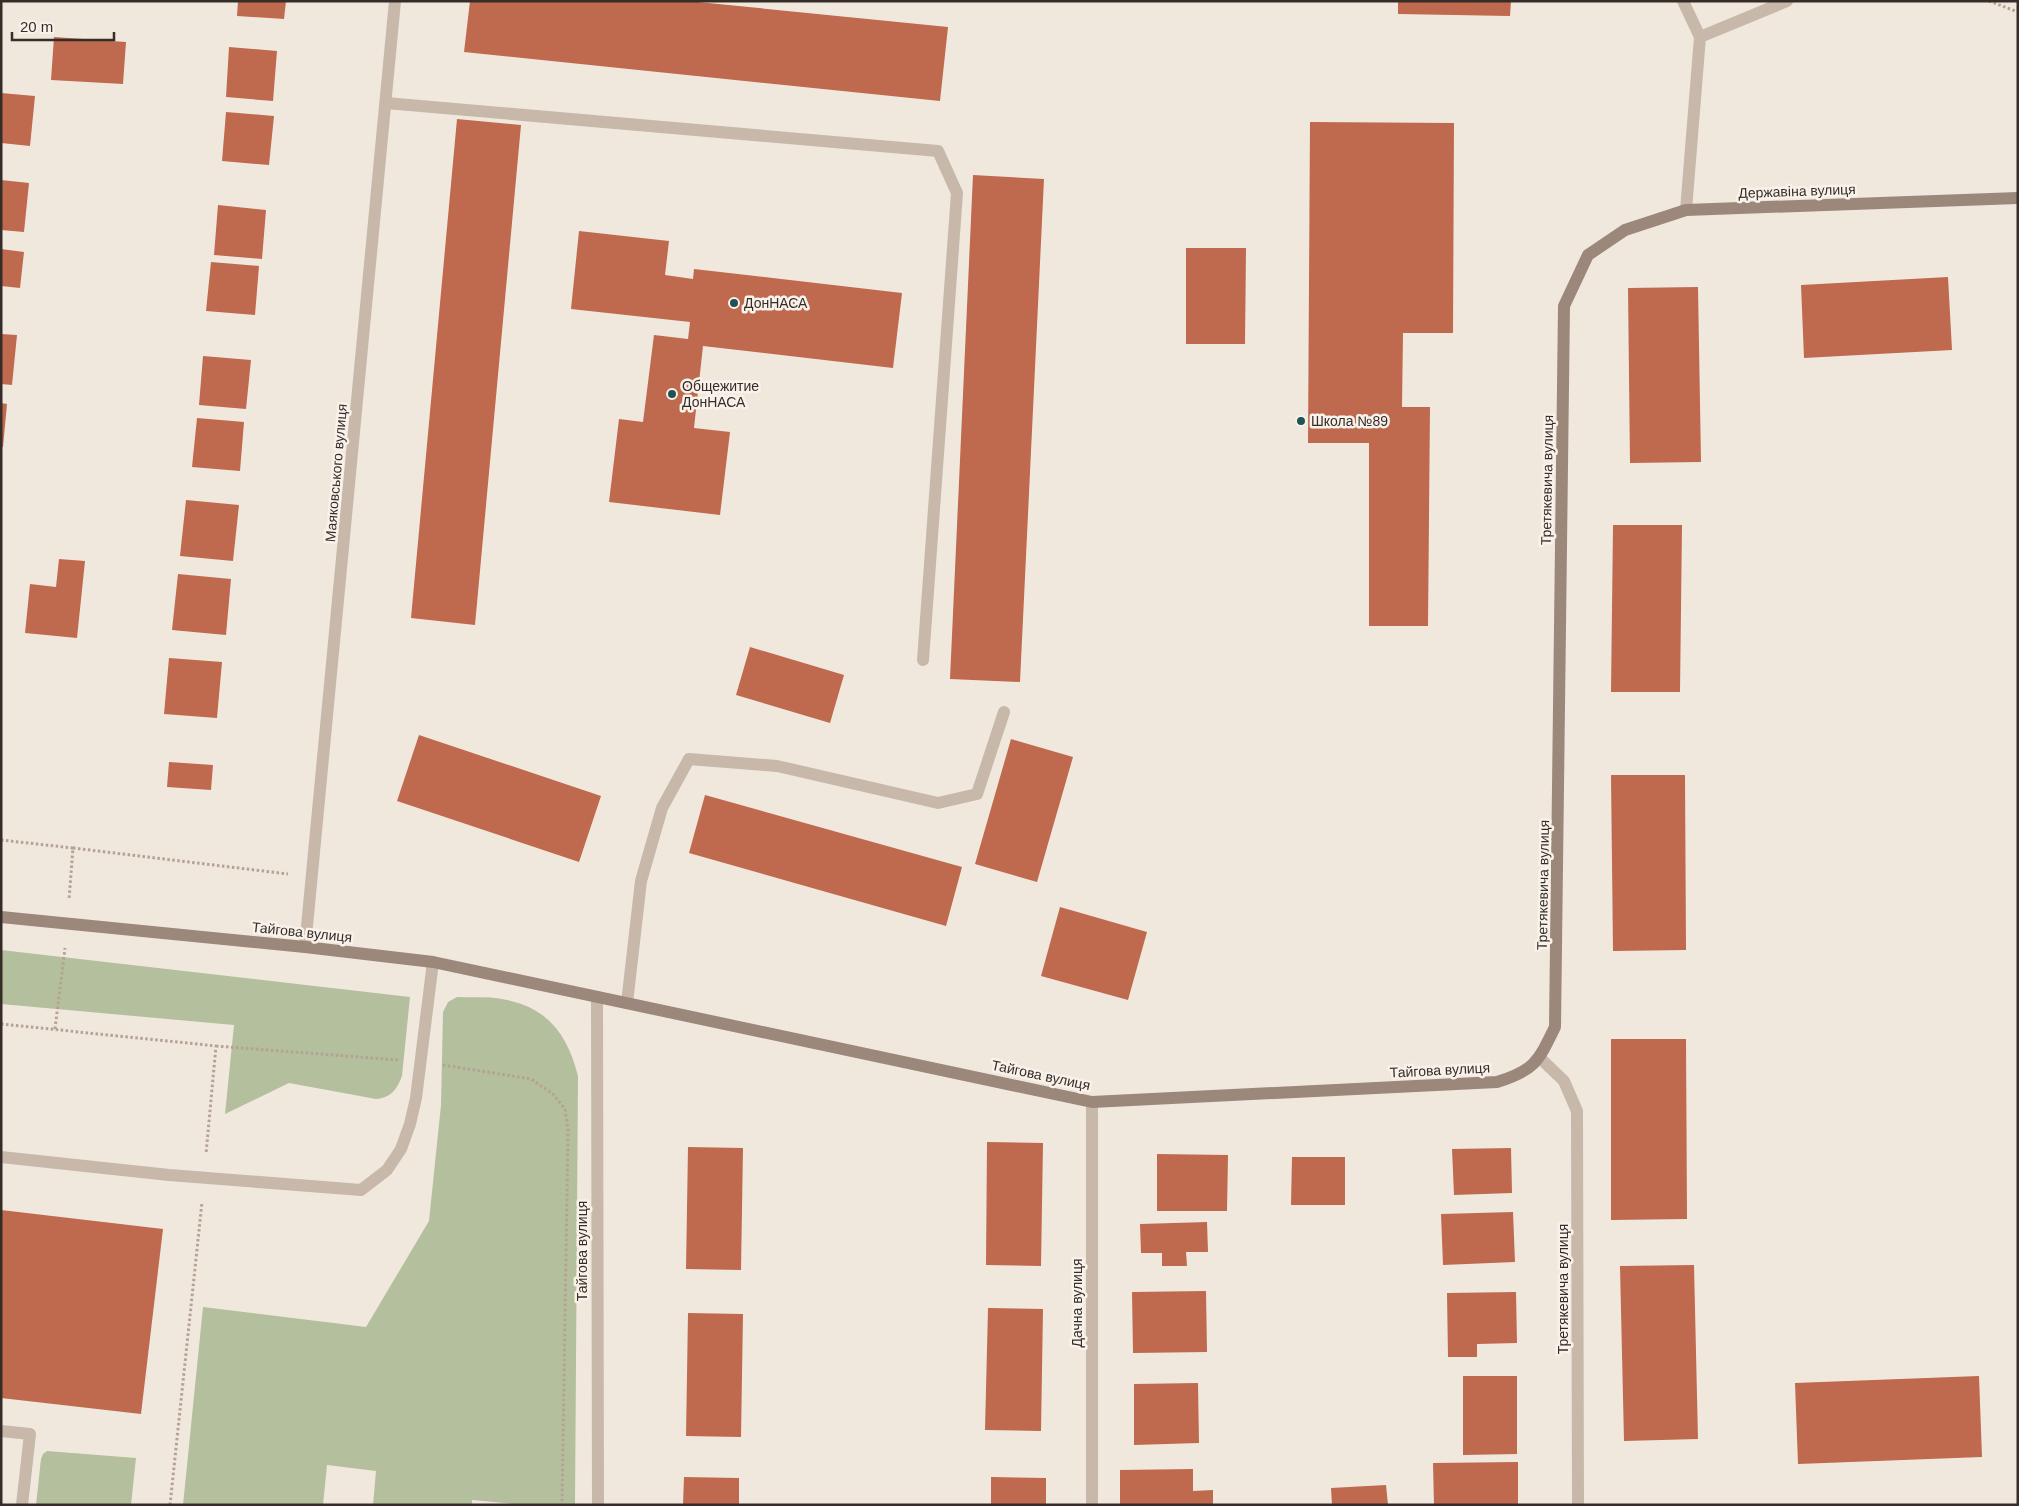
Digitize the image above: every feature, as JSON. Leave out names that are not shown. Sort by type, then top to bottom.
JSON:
[{"type":"street","name":"Маяковського вулиця","points":[[305,947],[395,1]]},
{"type":"street","points":[[1684,1],[1700,36],[1686,210]]},
{"type":"street","points":[[1700,36],[1787,1]]},
{"type":"street","points":[[386,103],[938,151],[957,193],[923,660]]},
{"type":"street","name":"Державіна вулиця","points":[[1588,255],[1625,230],[1686,210],[2018,198]]},
{"type":"street","name":"Третякевича вулиця","points":[[1578,1505],[1577,1111],[1564,1081],[1540,1058],[1555,1027],[1556,1004],[1564,306],[1588,255]]},
{"type":"street","points":[[627,1003],[641,881],[662,808],[689,759],[778,766],[938,803],[977,794],[1004,712]]},
{"type":"street","name":"Тайгова вулиця","points":[[1,917],[305,947],[433,962],[1092,1102],[1497,1082],[1519,1075],[1540,1058]]},
{"type":"street","points":[[1,1157],[169,1175],[361,1190],[387,1170],[401,1149],[412,1116],[421,1062],[433,962]]},
{"type":"street","name":"Тайгова вулиця","points":[[597,997],[598,1505]]},
{"type":"street","name":"Дачна вулиця","points":[[1092,1102],[1092,1505]]},
{"type":"street","points":[[1,1431],[30,1434],[22,1505]]},
{"type":"path","points":[[1989,1],[2018,12]]},
{"type":"path","points":[[73,848],[312,876]]},
{"type":"path","points":[[216,1046],[421,1062],[531,1079],[553,1094],[565,1109],[568,1130],[562,1505]]},
{"type":"green space","points":[[1,950],[410,997],[402,1076],[393,1092],[386,1097],[376,1099],[289,1083],[225,1114],[234,1025],[1,1004]]},
{"type":"green space","points":[[457,997],[501,999],[522,1004],[535,1010],[555,1027],[562,1037],[569,1049],[578,1076],[575,1505],[525,1505],[472,1500],[472,1505],[373,1505],[376,1471],[327,1465],[323,1505],[183,1505],[203,1307],[366,1327],[429,1221],[441,1105],[443,1012],[448,1002]]},
{"type":"green space","points":[[47,1451],[136,1458],[131,1505],[36,1505],[41,1459]]},
{"type":"building","points":[[238,1],[286,1],[284,19],[237,16]]},
{"type":"building","points":[[470,1],[688,1],[948,27],[940,101],[464,52]]},
{"type":"building","points":[[1398,1],[1511,1],[1510,16],[1398,14]]},
{"type":"building","points":[[54,37],[126,42],[123,84],[51,80]]},
{"type":"building","points":[[229,47],[277,51],[273,101],[226,97]]},
{"type":"building","points":[[1,93],[35,96],[30,146],[1,143]]},
{"type":"building","points":[[226,112],[274,116],[269,165],[222,161]]},
{"type":"building","points":[[457,119],[521,125],[475,625],[411,618]]},
{"type":"building","points":[[1310,122],[1454,123],[1453,333],[1403,333],[1402,407],[1430,407],[1428,626],[1369,626],[1369,443],[1308,443]]},
{"type":"building","points":[[973,175],[1044,179],[1020,682],[950,679]]},
{"type":"building","points":[[1,180],[29,183],[24,232],[1,230]]},
{"type":"building","points":[[218,205],[266,210],[262,259],[214,255]]},
{"type":"building","name":"Общежитие ДонНАСА","points":[[579,231],[669,241],[665,275],[693,279],[694,269],[902,293],[893,368],[703,346],[694,428],[730,432],[720,515],[609,502],[619,419],[643,422],[654,335],[688,339],[690,322],[571,309]]},
{"type":"building","points":[[1186,248],[1246,248],[1245,344],[1186,344]]},
{"type":"building","points":[[1,249],[24,252],[20,288],[1,286]]},
{"type":"building","points":[[211,262],[259,266],[255,315],[206,311]]},
{"type":"building","points":[[1948,277],[1952,350],[1804,358],[1801,285]]},
{"type":"building","points":[[1698,287],[1701,462],[1630,463],[1628,288]]},
{"type":"building","points":[[1,334],[17,335],[12,385],[1,384]]},
{"type":"building","points":[[203,356],[251,360],[246,409],[199,405]]},
{"type":"building","points":[[1,403],[7,404],[3,447],[1,447]]},
{"type":"building","points":[[197,418],[244,422],[240,471],[192,467]]},
{"type":"building","points":[[186,500],[239,505],[233,561],[180,556]]},
{"type":"building","points":[[1613,525],[1682,525],[1680,692],[1611,692]]},
{"type":"building","points":[[59,559],[85,561],[77,638],[25,633],[30,584],[56,587]]},
{"type":"building","points":[[178,574],[231,579],[226,635],[172,630]]},
{"type":"building","points":[[750,647],[844,675],[830,723],[736,695]]},
{"type":"building","points":[[169,658],[222,662],[217,718],[164,714]]},
{"type":"building","points":[[419,735],[601,796],[579,862],[397,801]]},
{"type":"building","points":[[1011,739],[1073,757],[1037,882],[975,864]]},
{"type":"building","points":[[169,762],[213,765],[211,790],[167,787]]},
{"type":"building","points":[[1611,775],[1685,775],[1686,950],[1613,951]]},
{"type":"building","points":[[705,795],[962,867],[946,926],[689,853]]},
{"type":"building","points":[[1060,907],[1147,932],[1128,1000],[1041,976]]},
{"type":"building","points":[[1611,1039],[1686,1039],[1687,1219],[1611,1220]]},
{"type":"building","points":[[987,1142],[1043,1143],[1041,1266],[986,1265]]},
{"type":"building","points":[[688,1147],[743,1148],[741,1270],[686,1269]]},
{"type":"building","points":[[1511,1148],[1512,1193],[1454,1195],[1452,1149]]},
{"type":"building","points":[[1157,1154],[1228,1155],[1227,1211],[1157,1211]]},
{"type":"building","points":[[1292,1157],[1345,1157],[1345,1205],[1291,1205]]},
{"type":"building","points":[[1,1210],[163,1229],[141,1414],[1,1398]]},
{"type":"building","points":[[1513,1212],[1515,1262],[1443,1265],[1441,1214]]},
{"type":"building","points":[[1207,1222],[1208,1252],[1186,1252],[1187,1266],[1162,1266],[1162,1253],[1141,1253],[1140,1224]]},
{"type":"building","points":[[1694,1265],[1698,1439],[1624,1441],[1620,1266]]},
{"type":"building","points":[[1206,1291],[1207,1352],[1133,1353],[1132,1292]]},
{"type":"building","points":[[1516,1292],[1517,1343],[1477,1344],[1477,1357],[1448,1357],[1447,1293]]},
{"type":"building","points":[[988,1308],[1043,1309],[1041,1431],[985,1430]]},
{"type":"building","points":[[688,1313],[743,1314],[741,1437],[686,1436]]},
{"type":"building","points":[[1463,1376],[1517,1376],[1517,1454],[1463,1455]]},
{"type":"building","points":[[1979,1376],[1982,1457],[1798,1464],[1795,1383]]},
{"type":"building","points":[[1198,1383],[1199,1443],[1134,1445],[1134,1384]]},
{"type":"building","points":[[1518,1462],[1518,1505],[1434,1505],[1433,1463]]},
{"type":"building","points":[[1193,1469],[1193,1491],[1213,1490],[1213,1505],[1120,1504],[1120,1470]]},
{"type":"building","points":[[684,1477],[739,1478],[739,1505],[683,1505]]},
{"type":"building","points":[[991,1477],[1046,1478],[1046,1505],[991,1505]]},
{"type":"building","points":[[1386,1485],[1388,1505],[1332,1505],[1331,1488]]},
{"type":"place","name":"ДонНАСА","points":[[734,303]]},
{"type":"place","name":"Общежитие ДонНАСА","points":[[672,394]]},
{"type":"place","name":"Школа №89","points":[[1301,421]]}]
